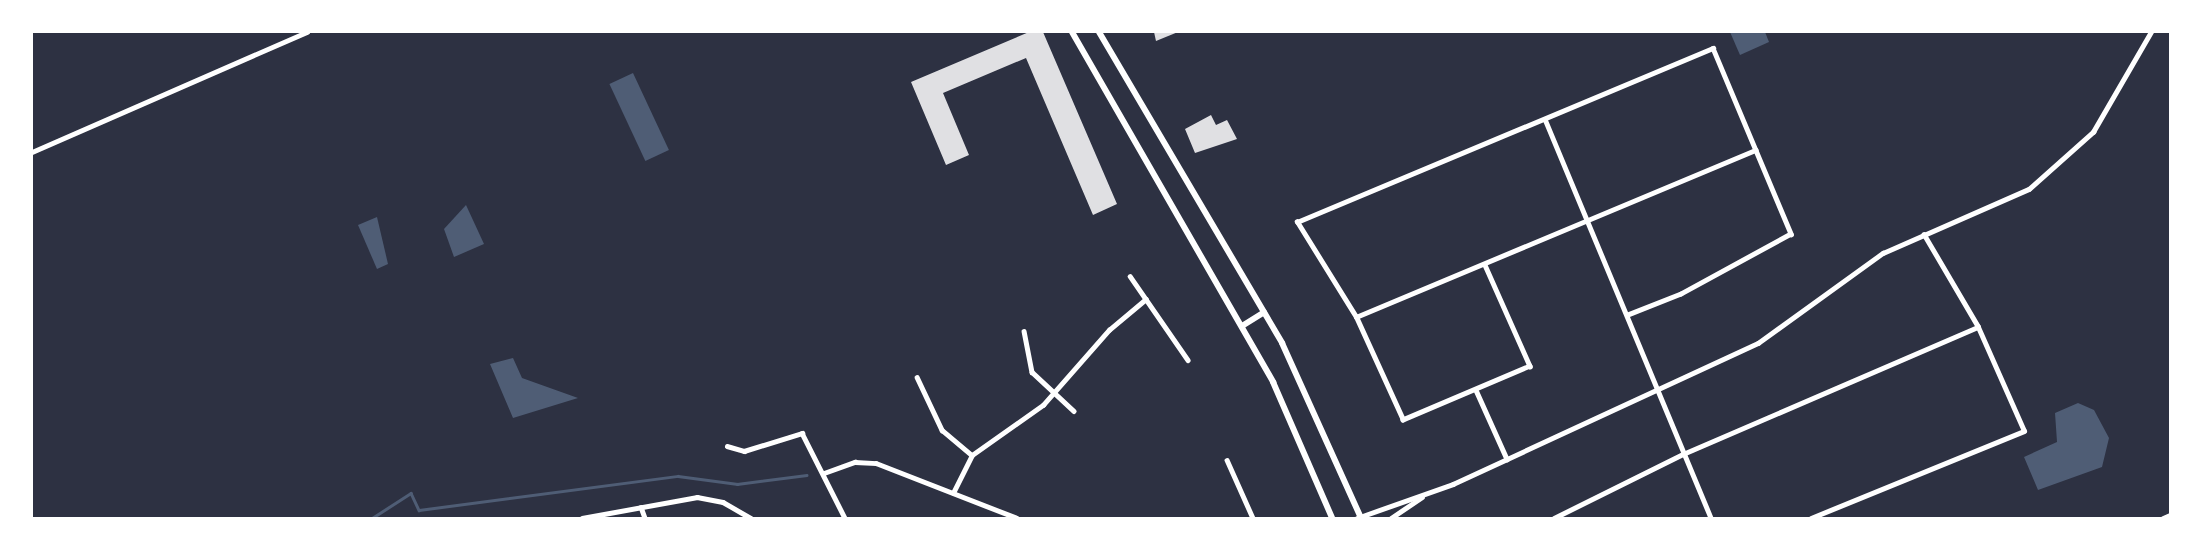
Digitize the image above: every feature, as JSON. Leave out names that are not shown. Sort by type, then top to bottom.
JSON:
[{"type":"main road","points":[[1072,32],[1158,192],[1242,326],[1332,519]]},
{"type":"main road","points":[[1099,32],[1264,312],[1359,518]]},
{"type":"main road","points":[[1242,326],[1264,312]]},
{"type":"street","points":[[32,152],[307,32]]},
{"type":"street","points":[[1359,518],[1423,497],[1656,386],[1771,336],[1870,261],[2015,197],[2063,164],[2112,106],[2151,32]]},
{"type":"street","points":[[1485,265],[1530,366],[1403,420],[1356,317],[1297,222],[1713,48],[1791,233],[1681,294],[1628,315]]},
{"type":"street","points":[[1545,119],[1711,519]]},
{"type":"street","points":[[1356,317],[1756,150]]},
{"type":"street","points":[[1811,519],[2024,431],[1978,327],[1924,235]]},
{"type":"street","points":[[1130,276],[1188,360]]},
{"type":"street","points":[[953,493],[972,455],[1055,393],[1109,330],[1146,299]]},
{"type":"street","points":[[1554,519],[1683,454],[1978,327]]},
{"type":"street","points":[[1024,331],[1032,372],[1074,411]]},
{"type":"street","points":[[917,377],[942,430],[972,455]]},
{"type":"street","points":[[1476,390],[1507,459]]},
{"type":"street","points":[[727,446],[752,449],[797,431],[807,436],[845,519]]},
{"type":"street","points":[[1227,460],[1253,519]]},
{"type":"street","points":[[824,473],[848,463],[876,463],[1017,519]]},
{"type":"street","points":[[1391,519],[1423,497]]},
{"type":"street","points":[[582,519],[641,507],[709,498],[751,519]]},
{"type":"street","points":[[641,507],[645,519]]},
{"type":"street","points":[[2163,519],[2171,515]]},
{"type":"water","points":[[1730,32],[1765,32],[1769,42],[1740,55]]},
{"type":"water","points":[[633,73],[669,150],[645,161],[609,84]]},
{"type":"water","points":[[466,205],[484,244],[454,257],[444,229]]},
{"type":"water","points":[[377,217],[388,264],[377,269],[358,225]]},
{"type":"water","points":[[513,358],[522,378],[578,398],[513,418],[490,364]]},
{"type":"water","points":[[2078,403],[2094,410],[2109,438],[2102,467],[2038,490],[2024,457],[2057,442],[2055,413]]},
{"type":"building","points":[[1029,32],[1043,32],[1117,204],[1093,215],[1026,58],[943,93],[969,155],[946,165],[911,82]]},
{"type":"building","points":[[1154,32],[1178,32],[1156,41]]},
{"type":"building","points":[[1211,115],[1216,125],[1227,120],[1237,139],[1195,153],[1185,129]]},
{"type":"waterway","points":[[372,518],[411,493],[419,510],[678,476],[737,484],[806,475]]}]
